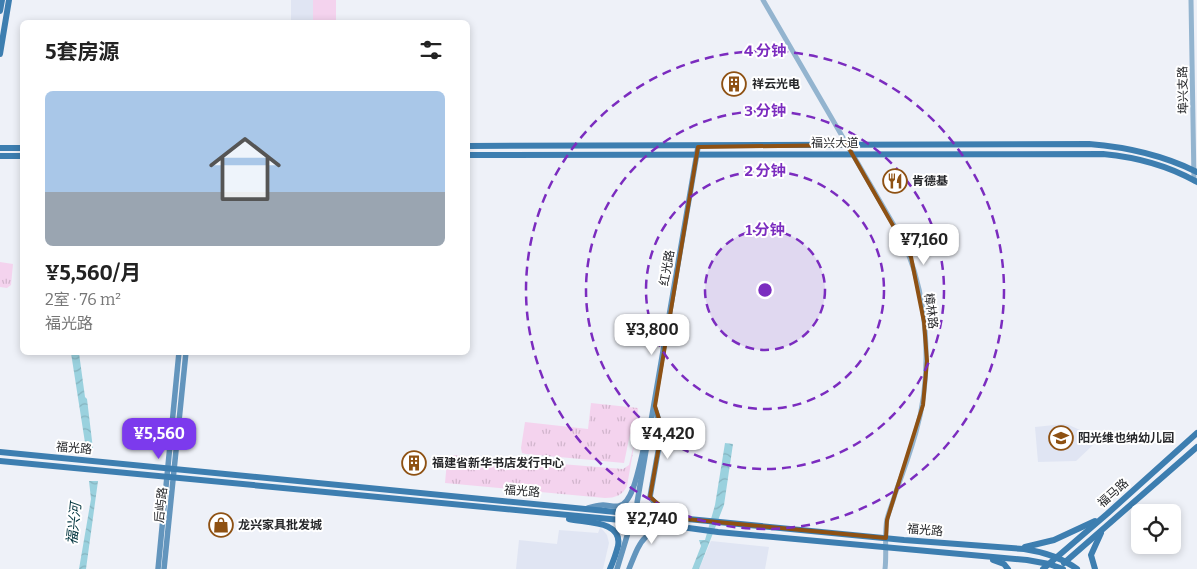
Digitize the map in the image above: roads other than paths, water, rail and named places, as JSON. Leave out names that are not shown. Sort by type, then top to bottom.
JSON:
[{"type":"main road","points":[[0,11],[2,0]]},
{"type":"main road","points":[[0,54],[9,0]]},
{"type":"main road","name":"福兴大道","points":[[470,146],[1101,145],[1150,154],[1176,162],[1196,172]]},
{"type":"main road","name":"红光路","points":[[617,569],[635,514],[652,424],[698,147]]},
{"type":"main road","points":[[0,148],[20,148]]},
{"type":"main road","name":"福兴大道","points":[[470,155],[1103,154],[1142,160],[1196,181]]},
{"type":"main road","points":[[0,156],[20,156]]},
{"type":"main road","name":"后屿路","points":[[172,469],[179,355]]},
{"type":"main road","name":"后屿路","points":[[158,569],[186,355]]},
{"type":"main road","points":[[655,406],[662,429],[650,497],[661,510],[675,518]]},
{"type":"main road","points":[[585,508],[604,505],[620,506],[628,500],[637,479],[642,446],[652,424]]},
{"type":"main road","name":"福马路","points":[[1043,569],[1197,433]]},
{"type":"main road","name":"福马路","points":[[1060,568],[1197,447]]},
{"type":"main road","name":"福光路","points":[[0,452],[675,518],[1011,548],[1043,552],[1066,561],[1076,569]]},
{"type":"main road","name":"福光路","points":[[0,461],[718,532],[1035,561],[1060,568]]},
{"type":"main road","name":"后屿路","points":[[164,569],[170,477]]},
{"type":"main road","points":[[556,515],[579,522],[604,524],[611,528],[617,536],[618,543],[610,569]]},
{"type":"main road","points":[[1011,548],[1054,540],[1103,517]]},
{"type":"main road","points":[[629,569],[639,544],[646,536],[659,530],[682,528]]},
{"type":"main road","points":[[1095,569],[1091,556],[1104,528]]},
{"type":"main road","points":[[977,556],[1001,563],[1008,569]]},
{"type":"street","name":"樟林路","points":[[763,0],[899,234],[911,257],[920,297],[927,361],[923,404],[912,448],[887,520],[885,569]]},
{"type":"street","name":"埠兴支路","points":[[1191,0],[1196,181]]},
{"type":"water","points":[[71,355],[79,355],[85,397],[87,399],[93,449],[86,449]]},
{"type":"water","points":[[725,443],[733,444],[724,505],[699,569],[692,569],[701,546],[699,540],[705,540],[715,505]]},
{"type":"water","points":[[89,481],[98,481],[86,569],[79,569],[91,499]]},
{"type":"place","name":"祥云光电","points":[[734,84]]},
{"type":"place","name":"肯德基","points":[[895,181]]},
{"type":"place","name":"阳光维也纳幼儿园","points":[[1061,438]]},
{"type":"place","name":"福建省新华书店发行中心","points":[[414,463]]},
{"type":"place","name":"龙兴家具批发城","points":[[221,525]]},
{"type":"water label","name":"福兴河","points":[[74,524]]}]
